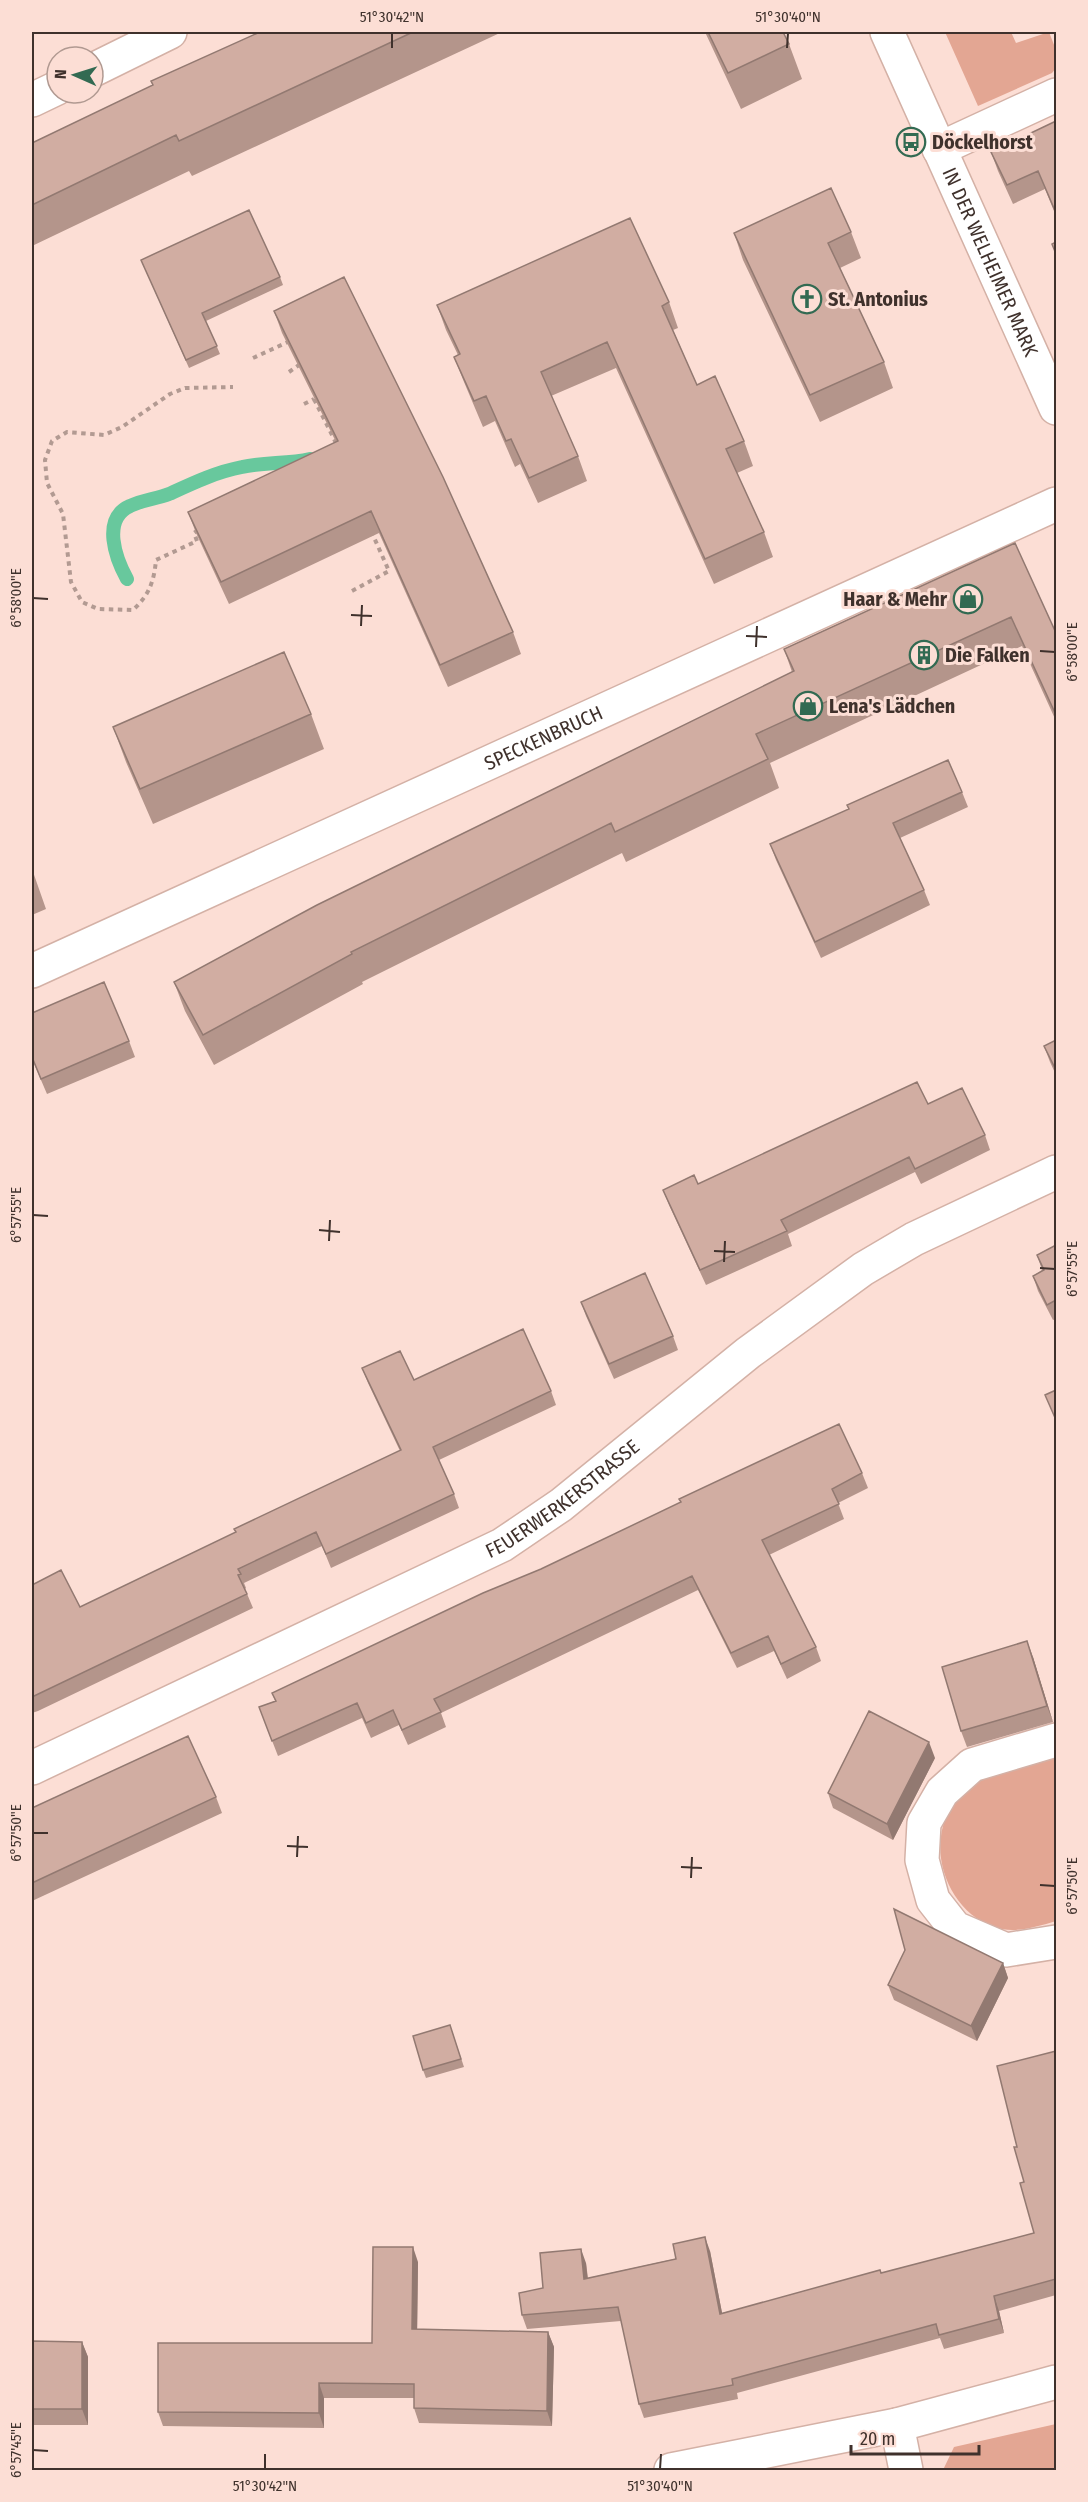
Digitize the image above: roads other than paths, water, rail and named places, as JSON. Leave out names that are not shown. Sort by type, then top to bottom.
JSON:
[{"type":"street","points":[[105,64],[170,32]]},
{"type":"street","name":"IN DER WELHEIMER MARK","points":[[887,32],[1056,408]]},
{"type":"street","name":"IN DER WELHEIMER MARK","points":[[939,149],[1056,94]]},
{"type":"street","name":"SPECKENBRUCH","points":[[32,971],[1056,504]]},
{"type":"street","name":"FEUERWERKERSTRASSE","points":[[32,1768],[502,1545],[561,1505],[794,1317],[863,1269],[914,1239],[1056,1172]]},
{"type":"street","points":[[1056,1740],[972,1765],[942,1792],[924,1823],[922,1860],[933,1900],[955,1928],[1006,1950],[1056,1942]]},
{"type":"street","points":[[671,2470],[897,2425],[1056,2382]]},
{"type":"street","points":[[897,2425],[906,2470]]},
{"type":"waterway","points":[[127,579],[115,551],[113,530],[121,512],[130,506],[169,494],[232,469],[310,459]]},
{"type":"place","name":"Döckelhorst","points":[[911,142]]},
{"type":"place","name":"St. Antonius","points":[[807,299]]},
{"type":"place","name":"Haar & Mehr","points":[[968,599]]},
{"type":"place","name":"Die Falken","points":[[924,655]]},
{"type":"place","name":"Lena's Lädchen","points":[[808,706]]}]
